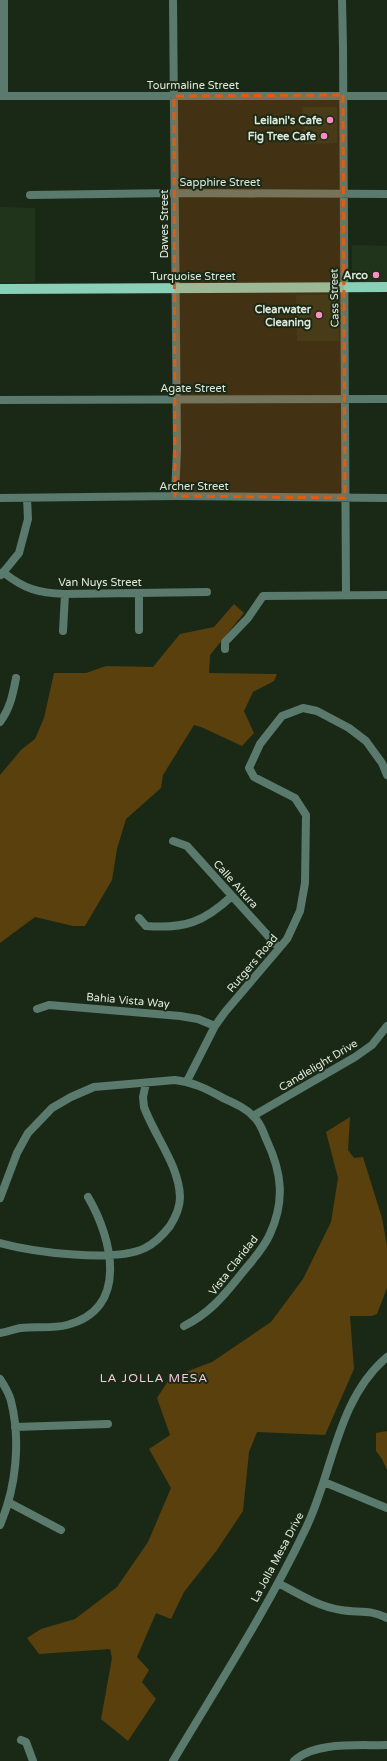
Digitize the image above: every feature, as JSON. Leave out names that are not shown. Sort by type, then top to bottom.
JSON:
[{"type":"main road","name":"Turquoise Street","points":[[0,289],[387,287]]},
{"type":"street","points":[[0,0],[5,0],[2,96]]},
{"type":"street","name":"Dawes Street","points":[[173,0],[176,400],[175,496]]},
{"type":"street","name":"Cass Street","points":[[342,0],[345,287],[345,498],[347,547],[346,595]]},
{"type":"street","name":"Tourmaline Street","points":[[2,96],[387,96]]},
{"type":"street","name":"Sapphire Street","points":[[30,195],[175,193],[387,194]]},
{"type":"street","name":"Agate Street","points":[[0,400],[387,398]]},
{"type":"street","name":"Archer Street","points":[[0,498],[175,496],[387,498]]},
{"type":"street","points":[[2,574],[19,553],[28,519],[27,498]]},
{"type":"street","name":"Van Nuys Street","points":[[2,574],[41,593],[207,592]]},
{"type":"street","points":[[139,593],[139,630]]},
{"type":"street","points":[[63,631],[65,594]]},
{"type":"street","points":[[225,649],[226,642],[248,618],[264,596],[387,595]]},
{"type":"street","points":[[0,722],[7,713],[16,678]]},
{"type":"street","name":"Rutgers Road","points":[[187,1082],[215,1026],[225,1012],[287,939],[300,911],[305,883],[306,815],[295,798],[254,777],[249,768],[260,744],[282,716],[303,708],[317,711],[349,728],[366,740],[382,763],[387,775]]},
{"type":"street","name":"Calle Altura","points":[[173,841],[187,846],[279,948]]},
{"type":"street","points":[[139,918],[146,926],[172,927],[196,922],[216,911],[232,896]]},
{"type":"street","name":"Bahia Vista Way","points":[[37,1009],[50,1005],[180,1016],[198,1019],[215,1026]]},
{"type":"street","name":"Candlelight Drive","points":[[253,1116],[355,1057],[372,1045],[387,1026]]},
{"type":"street","points":[[0,1198],[17,1153],[28,1133],[52,1108],[72,1097],[94,1088],[175,1080],[187,1082]]},
{"type":"street","name":"Vista Claridad","points":[[184,1326],[195,1321],[217,1304],[262,1249],[270,1235],[278,1212],[281,1188],[273,1154],[259,1122],[242,1108],[196,1084],[187,1082]]},
{"type":"street","points":[[0,1243],[14,1247],[64,1254],[108,1254],[128,1253],[145,1248],[162,1236],[176,1217],[180,1199],[178,1180],[144,1107],[143,1097],[146,1083]]},
{"type":"street","points":[[0,1333],[20,1328],[66,1325],[85,1319],[101,1304],[108,1290],[111,1273],[107,1241],[96,1212],[88,1197]]},
{"type":"street","name":"La Jolla Mesa Drive","points":[[172,1761],[278,1583],[306,1529],[324,1482],[343,1424],[357,1393],[372,1372],[387,1357]]},
{"type":"street","points":[[0,1379],[11,1400],[15,1427],[16,1458],[14,1479],[0,1525]]},
{"type":"street","points":[[15,1427],[108,1424]]},
{"type":"street","points":[[324,1482],[387,1508]]},
{"type":"street","points":[[8,1502],[61,1530]]},
{"type":"street","points":[[278,1583],[319,1605],[342,1611],[367,1611],[387,1618]]},
{"type":"street","points":[[21,1740],[26,1742],[33,1761]]},
{"type":"street","points":[[294,1761],[311,1751],[327,1747],[387,1744]]},
{"type":"highlighted area","points":[[343,95],[345,498],[175,496],[174,96]]},
{"type":"shaded area","points":[[302,107],[337,107],[337,143],[304,144]]},
{"type":"shaded area","points":[[0,207],[35,208],[35,282],[0,283]]},
{"type":"shaded area","points":[[352,245],[387,246],[387,283],[358,283],[352,278]]},
{"type":"shaded area","name":"Clearwater Cleaning","points":[[296,295],[334,295],[338,299],[339,341],[297,341]]},
{"type":"shaded area","points":[[234,604],[244,613],[210,655],[209,673],[277,674],[274,681],[253,692],[244,711],[254,733],[242,746],[194,725],[163,775],[161,788],[126,819],[117,849],[112,880],[85,926],[73,926],[35,917],[0,943],[0,775],[21,750],[35,739],[44,718],[54,673],[86,673],[106,666],[153,667],[180,634],[214,627]]},
{"type":"shaded area","points":[[350,1117],[348,1150],[354,1158],[363,1157],[382,1218],[387,1246],[387,1288],[377,1314],[372,1316],[350,1316],[354,1369],[325,1435],[257,1432],[249,1452],[243,1511],[217,1550],[184,1592],[171,1619],[156,1613],[137,1657],[149,1670],[142,1682],[156,1699],[128,1741],[101,1719],[112,1658],[110,1649],[39,1654],[27,1638],[41,1629],[75,1619],[117,1587],[148,1542],[171,1488],[149,1449],[170,1435],[157,1398],[170,1378],[212,1362],[271,1322],[303,1279],[331,1222],[338,1178],[326,1132]]},
{"type":"shaded area","points":[[387,1431],[387,1470],[376,1451],[376,1433]]},
{"type":"place","name":"Leilani's Cafe","points":[[330,120]]},
{"type":"place","name":"Fig Tree Cafe","points":[[324,136]]},
{"type":"place","name":"Arco","points":[[376,275]]},
{"type":"place","name":"Clearwater Cleaning","points":[[319,315]]},
{"type":"district","name":"LA JOLLA MESA","points":[[154,1378]]}]
